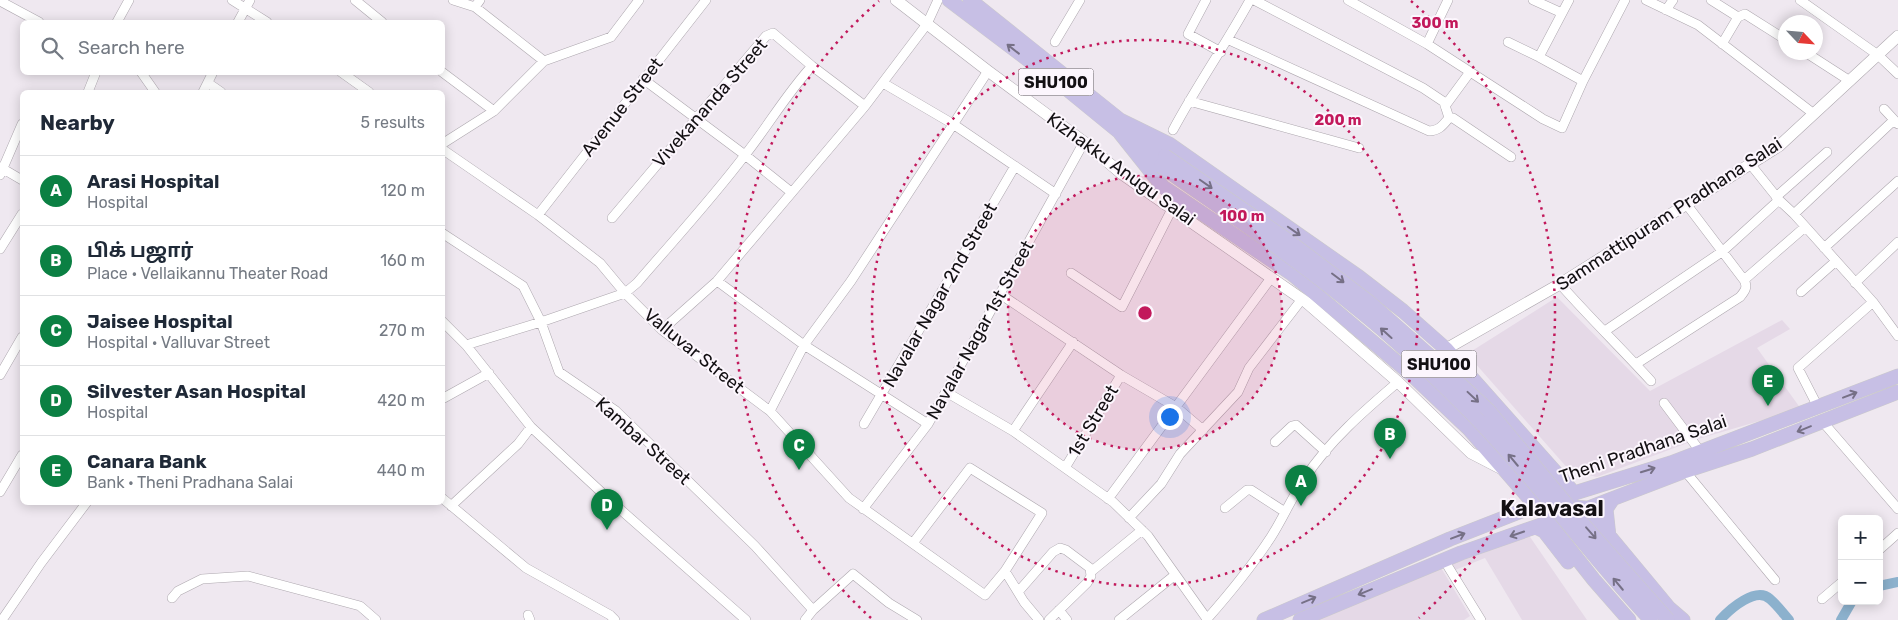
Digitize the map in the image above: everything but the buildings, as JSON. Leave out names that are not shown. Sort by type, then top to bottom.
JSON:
[{"type":"main road","name":"SHU100","points":[[949,0],[1120,127]]},
{"type":"main road","name":"SHU100","points":[[970,0],[1120,127],[1339,294],[1422,366],[1460,402],[1499,444],[1623,590],[1651,620]]},
{"type":"main road","points":[[1120,127],[1169,144],[1359,277],[1403,311],[1446,349],[1574,493],[1543,525],[1629,620]]},
{"type":"main road","points":[[1120,127],[1163,187],[1292,274],[1412,375],[1469,429],[1535,505],[1586,508],[1669,608],[1683,620]]},
{"type":"main road","name":"SHU100","points":[[1163,161],[1286,239],[1362,296],[1430,356],[1488,410],[1582,523],[1668,620]]},
{"type":"main road","name":"Theni Pradhana Salai","points":[[1264,620],[1450,539],[1535,505],[1672,462],[1898,376]]},
{"type":"main road","name":"Theni Pradhana Salai","points":[[1300,620],[1444,560],[1612,500],[1685,471],[1752,449],[1898,392]]},
{"type":"main road","points":[[1515,427],[1531,433],[1560,469],[1572,480],[1587,484],[1601,484]]},
{"type":"main road","points":[[1510,516],[1517,500],[1517,483]]},
{"type":"main road","points":[[1609,537],[1606,509],[1612,500]]},
{"type":"street","points":[[0,0],[35,20]]},
{"type":"street","points":[[118,20],[129,0]]},
{"type":"street","points":[[232,0],[248,4],[265,20]]},
{"type":"street","points":[[355,0],[380,20]]},
{"type":"street","points":[[453,0],[478,4],[544,61]]},
{"type":"street","points":[[445,142],[494,111],[544,61],[610,37],[639,0]]},
{"type":"street","name":"Avenue Street","points":[[538,216],[706,0]]},
{"type":"street","name":"Kizhakku Anugu Salai","points":[[896,0],[1084,142],[1122,174],[1302,299],[1398,382],[1471,453],[1507,471]]},
{"type":"street","points":[[662,330],[716,282],[865,106],[927,24],[938,0]]},
{"type":"street","points":[[1055,42],[1080,0]]},
{"type":"street","points":[[1206,0],[1188,34],[1221,52]]},
{"type":"street","points":[[1173,130],[1252,0],[1423,88],[1444,102],[1449,118]]},
{"type":"street","points":[[1348,0],[1427,44],[1543,119],[1562,128],[1583,81],[1624,0]]},
{"type":"street","points":[[1427,44],[1448,0]]},
{"type":"street","points":[[1534,0],[1562,13]]},
{"type":"street","points":[[1539,57],[1569,0]]},
{"type":"street","points":[[1646,0],[1698,25],[1814,114]]},
{"type":"street","points":[[1666,10],[1672,0]]},
{"type":"street","points":[[1711,0],[1738,17]]},
{"type":"street","points":[[1800,0],[1878,55],[1898,74]]},
{"type":"street","points":[[239,20],[248,4]]},
{"type":"street","points":[[1722,44],[1738,17],[1745,14],[1778,35]]},
{"type":"street","name":"Vivekananda Street","points":[[612,218],[766,36],[773,33],[812,66],[865,106]]},
{"type":"street","name":"Sammattipuram Pradhana Salai","points":[[1446,349],[1560,284],[1779,146],[1898,36]]},
{"type":"street","points":[[1229,40],[1429,131],[1441,128],[1449,118]]},
{"type":"street","points":[[1508,42],[1583,81]]},
{"type":"street","points":[[1817,60],[1850,81]]},
{"type":"street","points":[[466,345],[625,293],[636,284],[706,204],[812,66]]},
{"type":"street","points":[[770,411],[804,345],[852,281],[988,71]]},
{"type":"street","points":[[1445,106],[1470,72]]},
{"type":"street","points":[[445,74],[494,111]]},
{"type":"street","points":[[89,90],[95,75]]},
{"type":"street","points":[[143,75],[154,90]]},
{"type":"street","points":[[204,90],[212,75]]},
{"type":"street","points":[[345,75],[366,90]]},
{"type":"street","points":[[643,79],[791,192]]},
{"type":"street","points":[[208,83],[218,90]]},
{"type":"street","points":[[883,83],[953,124],[1056,194]]},
{"type":"street","points":[[1189,101],[1359,148]]},
{"type":"street","points":[[1794,214],[1896,122],[1884,109]]},
{"type":"street","points":[[1449,118],[1458,120],[1511,157]]},
{"type":"street","points":[[20,128],[1,170],[20,179]]},
{"type":"street","name":"Navalar Nagar 1st Street","points":[[863,509],[928,424],[1084,142]]},
{"type":"street","name":"Valluvar Street","points":[[445,151],[538,216],[600,263],[625,293],[662,330],[770,411],[849,498],[863,509],[985,595],[1005,571]]},
{"type":"street","points":[[1605,331],[1723,251],[1827,152]]},
{"type":"street","points":[[1751,165],[1778,198],[1873,302],[1898,336]]},
{"type":"street","name":"Navalar Nagar 2nd Street","points":[[864,424],[1015,166]]},
{"type":"street","points":[[1824,248],[1898,180]]},
{"type":"street","points":[[1636,364],[1740,297],[1745,290],[1744,280],[1686,205]]},
{"type":"street","points":[[1071,273],[1122,307],[1172,209]]},
{"type":"street","points":[[0,249],[20,217]]},
{"type":"street","points":[[1744,280],[1805,227]]},
{"type":"street","name":"Kambar Street","points":[[445,235],[524,286],[559,372],[616,411],[754,546],[813,610]]},
{"type":"street","points":[[1855,282],[1898,242]]},
{"type":"street","points":[[1801,292],[1836,261]]},
{"type":"street","points":[[1108,499],[1271,278]]},
{"type":"street","points":[[716,282],[804,345],[881,396],[928,424]]},
{"type":"street","points":[[1560,284],[1651,380]]},
{"type":"street","points":[[1000,294],[1121,375],[1176,408],[1203,430]]},
{"type":"street","points":[[1129,518],[1161,484],[1180,454],[1238,392],[1249,368],[1302,299]]},
{"type":"street","points":[[1818,407],[1798,368],[1873,302]]},
{"type":"street","points":[[1890,323],[1898,317]]},
{"type":"street","points":[[445,324],[466,345],[531,427],[614,504],[746,620]]},
{"type":"street","points":[[0,375],[20,340]]},
{"type":"street","points":[[1013,431],[1073,342]]},
{"type":"street","points":[[445,397],[489,373]]},
{"type":"street","name":"1st Street","points":[[1065,468],[1121,375]]},
{"type":"street","points":[[946,392],[1013,431],[1108,499],[1142,530],[1208,620],[1240,581],[1271,537],[1305,477],[1373,403],[1398,382]]},
{"type":"street","points":[[1664,403],[1700,451]]},
{"type":"street","points":[[1822,422],[1898,509]]},
{"type":"street","points":[[1274,442],[1292,426],[1296,425],[1326,452]]},
{"type":"street","points":[[452,506],[518,444],[531,427]]},
{"type":"street","points":[[0,492],[20,458]]},
{"type":"street","points":[[913,544],[970,468],[1042,513],[1005,571],[1024,602],[1040,620]]},
{"type":"street","points":[[1685,471],[1775,580]]},
{"type":"street","points":[[1225,508],[1247,490],[1252,490],[1285,512]]},
{"type":"street","points":[[445,500],[526,568],[610,615],[615,620]]},
{"type":"street","points":[[2,620],[41,563],[85,505]]},
{"type":"street","points":[[1049,620],[1088,583],[1092,571],[1142,530]]},
{"type":"street","points":[[1883,547],[1898,534]]},
{"type":"street","points":[[1018,592],[1053,552],[1060,548],[1066,550],[1092,571]]},
{"type":"street","points":[[1444,560],[1481,620]]},
{"type":"street","points":[[805,620],[813,610],[853,574],[889,602],[917,620]]},
{"type":"street","points":[[1119,620],[1176,574]]},
{"type":"street","points":[[172,598],[178,591],[202,579],[248,576],[360,606],[376,620]]},
{"type":"street","points":[[1822,600],[1838,586]]},
{"type":"street","points":[[1060,610],[1067,620]]},
{"type":"shaded area","points":[[1557,297],[1650,391],[1782,320],[1790,329],[1757,348],[1801,409],[1698,439],[1597,477],[1570,471],[1467,354]]},
{"type":"shaded area","points":[[1528,534],[1587,620],[1522,620],[1485,558],[1455,570],[1448,559]]},
{"type":"shaded area","points":[[1440,566],[1470,616],[1464,620],[1307,620]]},
{"type":"waterway","points":[[1883,585],[1898,582]]},
{"type":"waterway","points":[[1720,620],[1744,600],[1758,595],[1770,599],[1789,620]]},
{"type":"waterway","points":[[1841,620],[1850,605]]},
{"type":"place","name":"Canara Bank","points":[[1768,406]]},
{"type":"place","name":"பிக் பஜார்","points":[[1390,459]]},
{"type":"place","name":"Jaisee Hospital","points":[[799,470]]},
{"type":"place","name":"Arasi Hospital","points":[[1301,506]]},
{"type":"place","name":"Silvester Asan Hospital","points":[[607,530]]},
{"type":"district","name":"Kalavasal","points":[[1552,508]]}]
